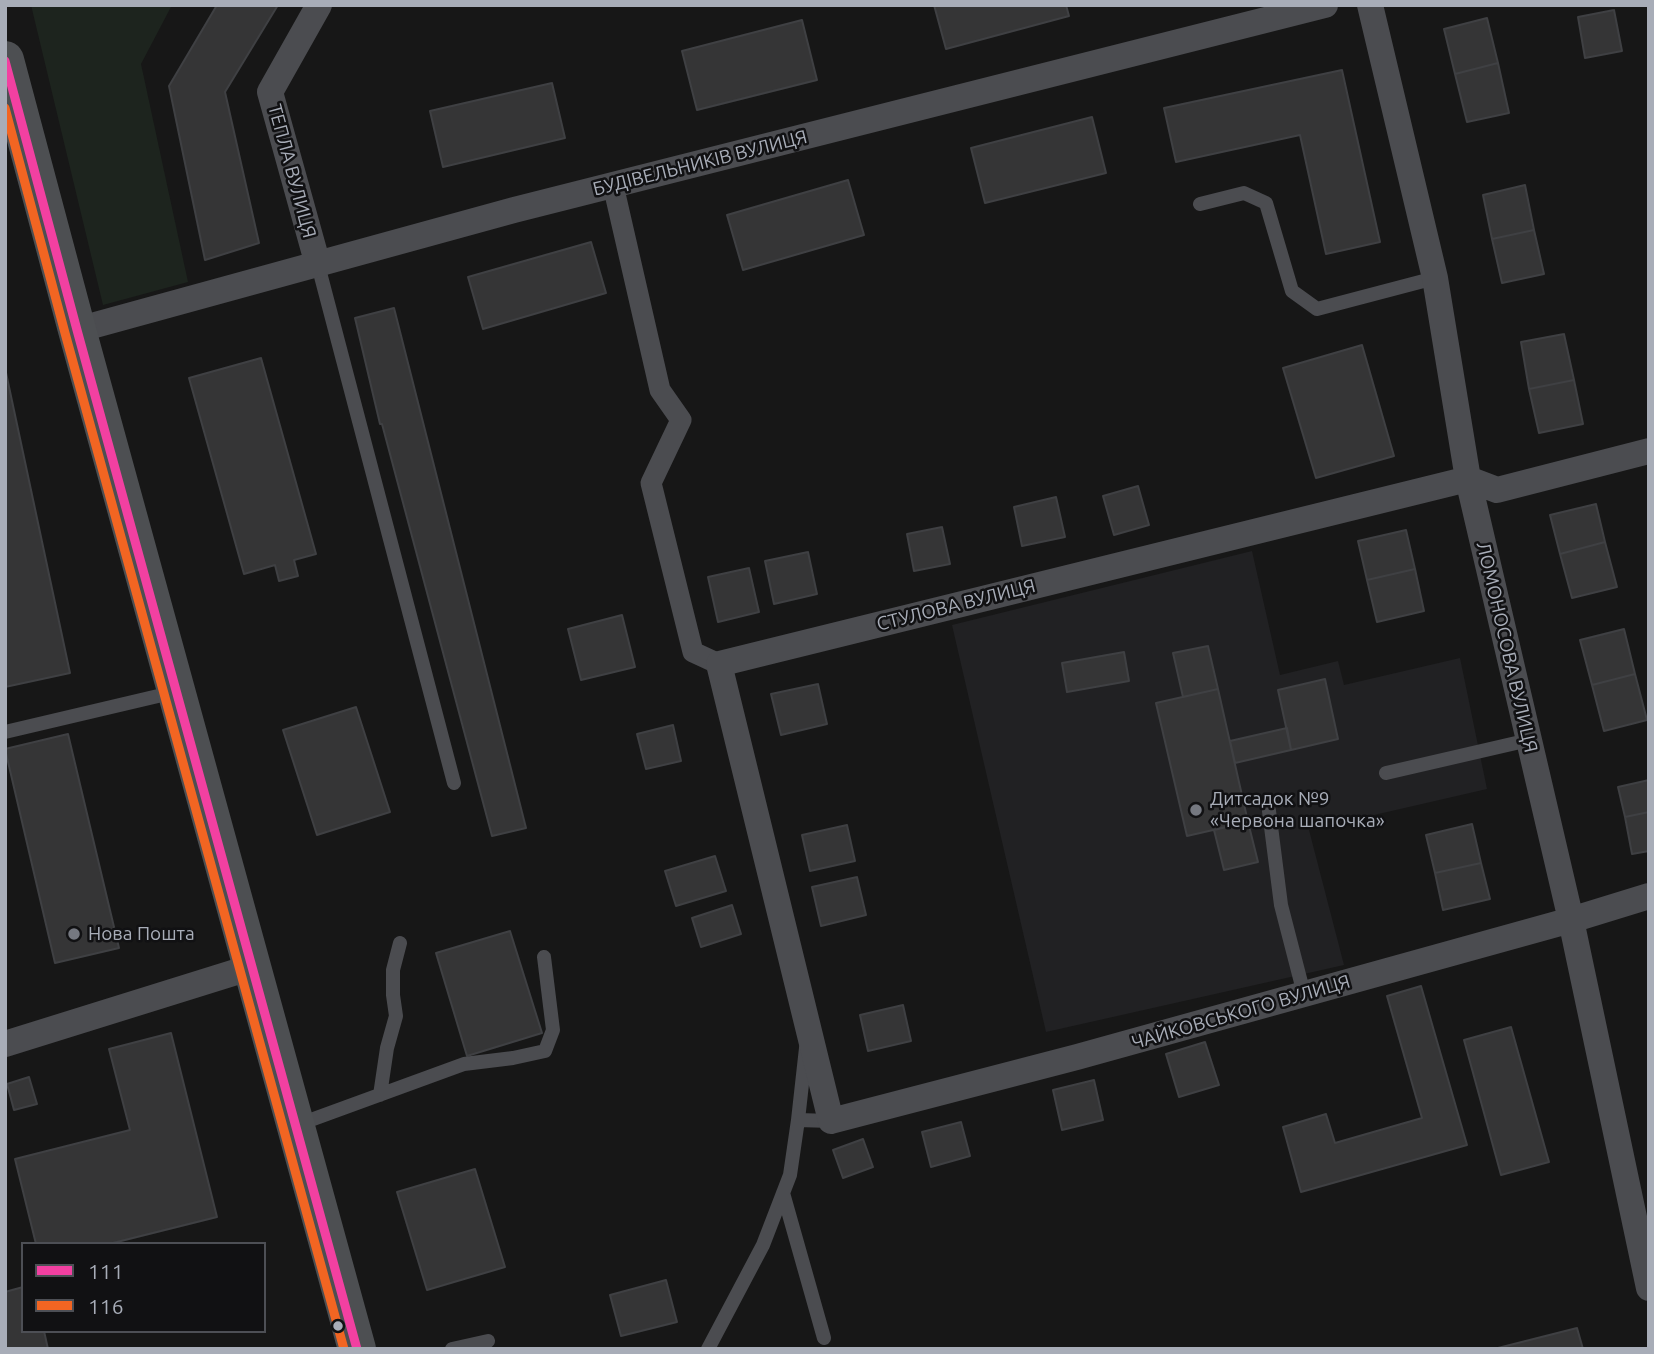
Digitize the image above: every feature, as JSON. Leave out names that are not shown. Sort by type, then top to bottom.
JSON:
[{"type":"main road","points":[[5,60],[357,1349]]},
{"type":"street","name":"ТЕПЛА ВУЛИЦЯ","points":[[318,265],[270,92],[319,5]]},
{"type":"street","name":"БУДІВЕЛЬНИКІВ ВУЛИЦЯ","points":[[77,330],[513,210],[1325,5]]},
{"type":"street","name":"ЛОМОНОСОВА ВУЛИЦЯ","points":[[1370,5],[1435,278],[1468,479],[1571,920],[1649,1288]]},
{"type":"street","points":[[613,185],[660,390],[681,420],[651,483],[693,652],[719,664],[831,1121]]},
{"type":"street","points":[[1468,479],[1497,490],[1649,452]]},
{"type":"street","name":"СТУЛОВА ВУЛИЦЯ","points":[[719,664],[1468,479]]},
{"type":"street","name":"ЧАЙКОВСЬКОГО ВУЛИЦЯ","points":[[831,1121],[1064,1061],[1649,896]]},
{"type":"street","points":[[5,1044],[252,967]]},
{"type":"lane","points":[[1200,204],[1244,193],[1266,203],[1292,291],[1317,309],[1435,278]]},
{"type":"lane","points":[[318,265],[454,783]]},
{"type":"lane","points":[[5,732],[176,691]]},
{"type":"lane","points":[[1386,773],[1529,740]]},
{"type":"lane","points":[[1269,811],[1282,905],[1304,994]]},
{"type":"lane","points":[[380,1095],[387,1048],[396,1016],[393,970],[400,943]]},
{"type":"lane","points":[[295,1125],[464,1064],[545,1051],[553,1030],[544,957]]},
{"type":"lane","points":[[708,1349],[763,1245],[790,1175],[808,1027]]},
{"type":"lane","points":[[798,1120],[831,1121]]},
{"type":"lane","points":[[783,1193],[824,1338]]},
{"type":"lane","points":[[452,1349],[488,1342]]},
{"type":"shaded area","points":[[31,5],[172,5],[141,64],[188,282],[103,305]]},
{"type":"shaded area","name":"Дитсадок №9 «Червона шапочка»","points":[[1252,551],[1280,675],[1338,661],[1344,685],[1460,658],[1487,789],[1309,830],[1344,965],[1046,1032],[952,625]]},
{"type":"building","points":[[217,5],[278,5],[225,92],[259,243],[205,260],[169,86]]},
{"type":"building","points":[[934,5],[1066,5],[1069,16],[946,49]]},
{"type":"building","points":[[1614,10],[1622,51],[1585,58],[1578,17]]},
{"type":"building","points":[[1487,18],[1498,63],[1455,74],[1444,29]]},
{"type":"building","points":[[802,20],[817,80],[697,110],[682,51]]},
{"type":"building","points":[[1498,63],[1509,113],[1467,122],[1455,74]]},
{"type":"building","points":[[1342,70],[1380,242],[1326,254],[1300,135],[1176,162],[1164,108]]},
{"type":"building","points":[[552,83],[565,138],[443,167],[430,111]]},
{"type":"building","points":[[1092,117],[1106,173],[985,203],[971,148]]},
{"type":"building","points":[[848,180],[864,235],[743,270],[727,215]]},
{"type":"building","points":[[1525,185],[1534,230],[1492,239],[1483,195]]},
{"type":"building","points":[[1534,230],[1544,274],[1502,283],[1492,239]]},
{"type":"building","points":[[591,242],[606,293],[483,329],[468,277]]},
{"type":"building","points":[[394,308],[526,828],[492,836],[380,424],[355,318]]},
{"type":"building","points":[[1564,334],[1574,380],[1529,389],[1521,342]]},
{"type":"building","points":[[1362,345],[1394,456],[1316,478],[1283,368]]},
{"type":"building","points":[[261,358],[316,554],[294,560],[298,576],[279,581],[275,565],[244,574],[189,378]]},
{"type":"building","points":[[5,368],[70,673],[5,687]]},
{"type":"building","points":[[1574,380],[1583,424],[1539,433],[1529,389]]},
{"type":"building","points":[[1138,486],[1149,525],[1114,535],[1103,496]]},
{"type":"building","points":[[1056,497],[1065,537],[1022,546],[1014,507]]},
{"type":"building","points":[[1596,504],[1605,542],[1560,554],[1550,515]]},
{"type":"building","points":[[942,527],[950,564],[914,571],[907,534]]},
{"type":"building","points":[[1406,530],[1415,569],[1367,580],[1358,541]]},
{"type":"building","points":[[1605,542],[1617,587],[1572,598],[1560,554]]},
{"type":"building","points":[[808,552],[817,594],[774,604],[765,561]]},
{"type":"building","points":[[749,568],[759,612],[718,622],[708,577]]},
{"type":"building","points":[[1415,569],[1424,611],[1377,622],[1367,580]]},
{"type":"building","points":[[622,615],[635,667],[581,680],[568,629]]},
{"type":"building","points":[[1624,629],[1635,674],[1592,685],[1580,640]]},
{"type":"building","points":[[1208,646],[1218,689],[1183,697],[1173,653]]},
{"type":"building","points":[[1124,652],[1129,681],[1067,692],[1062,663]]},
{"type":"building","points":[[1635,674],[1647,720],[1604,731],[1592,685]]},
{"type":"building","points":[[1325,679],[1338,739],[1291,750],[1278,690]]},
{"type":"building","points":[[818,684],[827,724],[781,735],[771,694]]},
{"type":"building","points":[[1218,689],[1248,822],[1187,836],[1156,703]]},
{"type":"building","points":[[356,707],[390,812],[317,835],[283,730]]},
{"type":"building","points":[[673,725],[681,761],[646,769],[637,734]]},
{"type":"building","points":[[1287,728],[1291,750],[1235,763],[1230,741]]},
{"type":"building","points":[[68,734],[119,948],[55,963],[5,749]]},
{"type":"building","points":[[1649,780],[1649,812],[1625,817],[1618,787]]},
{"type":"building","points":[[1649,812],[1649,851],[1632,854],[1625,817]]},
{"type":"building","points":[[1248,822],[1258,862],[1224,870],[1214,830]]},
{"type":"building","points":[[1472,824],[1481,863],[1435,873],[1426,835]]},
{"type":"building","points":[[847,825],[855,861],[810,871],[802,835]]},
{"type":"building","points":[[715,856],[726,891],[676,906],[665,871]]},
{"type":"building","points":[[1481,863],[1490,899],[1443,910],[1435,873]]},
{"type":"building","points":[[857,877],[866,915],[821,926],[812,887]]},
{"type":"building","points":[[732,905],[741,934],[701,947],[692,918]]},
{"type":"building","points":[[510,931],[542,1033],[467,1056],[436,953]]},
{"type":"building","points":[[1421,986],[1467,1145],[1301,1192],[1283,1127],[1326,1114],[1335,1143],[1422,1118],[1387,996]]},
{"type":"building","points":[[903,1005],[911,1041],[868,1051],[860,1015]]},
{"type":"building","points":[[1511,1027],[1549,1162],[1501,1175],[1464,1040]]},
{"type":"building","points":[[171,1033],[217,1217],[117,1242],[36,1242],[15,1159],[130,1130],[109,1049]]},
{"type":"building","points":[[1205,1042],[1219,1085],[1179,1097],[1166,1054]]},
{"type":"building","points":[[29,1077],[37,1104],[14,1110],[7,1084]]},
{"type":"building","points":[[1094,1080],[1103,1120],[1062,1130],[1053,1090]]},
{"type":"building","points":[[961,1122],[970,1156],[931,1167],[922,1132]]},
{"type":"building","points":[[863,1139],[873,1167],[843,1178],[833,1150]]},
{"type":"building","points":[[475,1169],[505,1267],[427,1290],[397,1192]]},
{"type":"building","points":[[666,1280],[677,1322],[621,1336],[610,1295]]},
{"type":"building","points":[[21,1288],[21,1333],[44,1333],[48,1349],[5,1349],[5,1292]]},
{"type":"building","points":[[1577,1328],[1583,1349],[1494,1349]]},
{"type":"transit line","name":"111","points":[[5,61],[357,1349]]},
{"type":"transit line","name":"116","points":[[5,108],[344,1349]]},
{"type":"place","name":"Дитсадок №9 «Червона шапочка»","points":[[1196,810]]},
{"type":"place","name":"Нова Пошта","points":[[74,934]]}]
